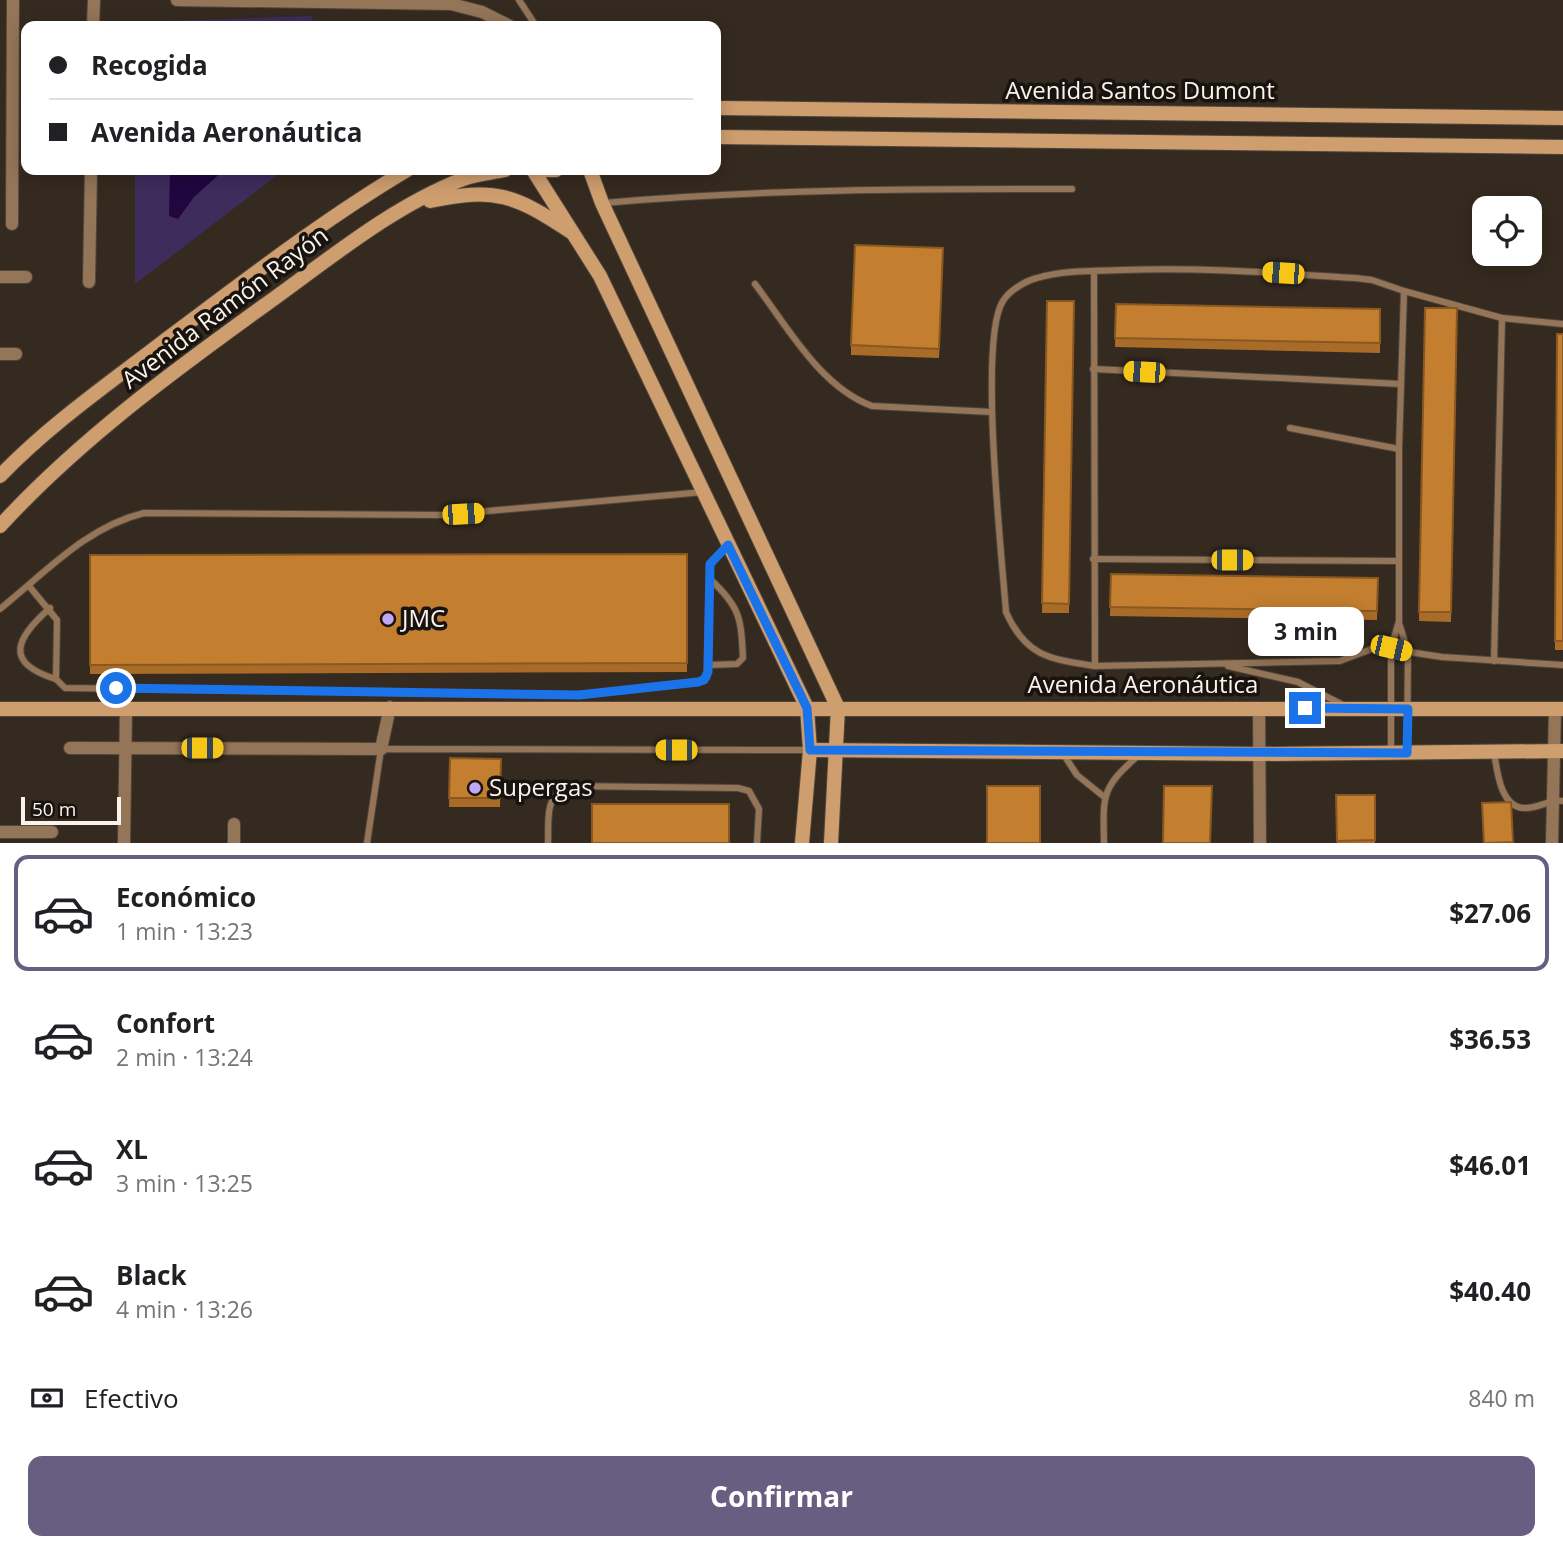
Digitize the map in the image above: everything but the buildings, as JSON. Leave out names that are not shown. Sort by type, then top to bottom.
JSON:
[{"type":"main road","name":"Avenida Santos Dumont","points":[[721,108],[1563,118]]},
{"type":"main road","name":"Avenida Santos Dumont","points":[[721,137],[1563,147]]},
{"type":"main road","name":"Avenida Ramón Rayón","points":[[0,476],[21,454],[89,399],[193,320],[328,219],[399,175]]},
{"type":"main road","name":"Avenida Ramón Rayón","points":[[0,526],[45,477],[92,436],[225,334],[367,232],[412,205],[466,178],[481,175]]},
{"type":"main road","points":[[538,175],[600,276],[706,492],[728,545],[807,708],[810,750],[802,843]]},
{"type":"main road","points":[[592,175],[602,203],[838,708],[831,843]]},
{"type":"main road","points":[[412,205],[469,193],[496,193],[537,210],[573,233]]},
{"type":"main road","name":"Avenida Aeronáutica","points":[[0,709],[1559,709]]},
{"type":"main road","points":[[810,750],[837,748],[1259,754],[1558,751]]},
{"type":"street","points":[[12,224],[13,0]]},
{"type":"street","points":[[93,21],[94,0]]},
{"type":"street","points":[[177,0],[451,2],[482,12],[499,21]]},
{"type":"street","points":[[89,282],[91,175]]},
{"type":"street","points":[[0,277],[26,277]]},
{"type":"street","points":[[0,354],[16,354]]},
{"type":"street","points":[[70,748],[382,749],[390,707]]},
{"type":"street","points":[[1259,708],[1260,843]]},
{"type":"street","points":[[124,843],[126,709]]},
{"type":"street","points":[[1552,843],[1558,800],[1559,709]]},
{"type":"street","points":[[234,824],[234,843]]},
{"type":"street","points":[[0,832],[52,832]]},
{"type":"lane","points":[[519,0],[533,21]]},
{"type":"lane","points":[[602,203],[682,196],[884,188],[1072,189]]},
{"type":"lane","points":[[1563,324],[1502,318],[1355,278],[1187,267],[1094,271],[1037,278],[1004,299],[993,329],[992,412],[1006,612],[1013,629],[1036,652],[1055,660],[1095,666],[1348,660],[1377,648],[1391,648],[1494,661],[1563,665]]},
{"type":"lane","points":[[1094,271],[1095,666]]},
{"type":"lane","points":[[755,284],[818,366],[856,400],[872,406],[992,412]]},
{"type":"lane","points":[[1404,290],[1399,449],[1399,621],[1408,652],[1407,753]]},
{"type":"lane","points":[[1494,661],[1502,318]]},
{"type":"lane","points":[[1093,369],[1401,384]]},
{"type":"lane","points":[[1290,428],[1399,449]]},
{"type":"lane","points":[[0,609],[99,529],[119,519],[144,513],[443,515],[706,492]]},
{"type":"lane","points":[[50,608],[27,629],[21,643],[29,668],[55,679],[65,688],[579,695],[698,682],[707,677],[713,559],[728,545]]},
{"type":"lane","points":[[1093,559],[1399,561]]},
{"type":"lane","points":[[709,665],[737,664],[743,658],[741,618],[731,599],[710,579]]},
{"type":"lane","points":[[29,586],[50,608],[57,620],[59,633],[55,679]]},
{"type":"lane","points":[[1391,753],[1391,648],[1399,621]]},
{"type":"lane","points":[[1217,664],[1298,682],[1351,709]]},
{"type":"lane","points":[[367,843],[382,749],[810,750]]},
{"type":"lane","points":[[1061,751],[1077,775],[1103,796]]},
{"type":"lane","points":[[1104,843],[1103,796],[1117,774],[1142,752]]},
{"type":"lane","points":[[1494,752],[1500,784],[1516,806],[1524,808],[1558,800]]},
{"type":"lane","points":[[548,843],[549,808],[553,797],[566,786],[738,788],[749,791],[759,810],[757,843]]},
{"type":"shaded area","points":[[311,16],[314,21],[164,21]]},
{"type":"shaded area","points":[[135,175],[277,175],[135,284]]},
{"type":"shaded area","points":[[170,175],[218,175],[194,197],[178,219],[169,216]]},
{"type":"place","name":"JMC","points":[[388,619]]},
{"type":"place","name":"Supergas","points":[[475,788]]},
{"type":"route","points":[[116,688],[579,695],[698,682],[704,680],[708,672],[710,564],[728,545],[807,708],[810,750],[837,748],[1259,754],[1407,753],[1408,709],[1305,708]]}]
